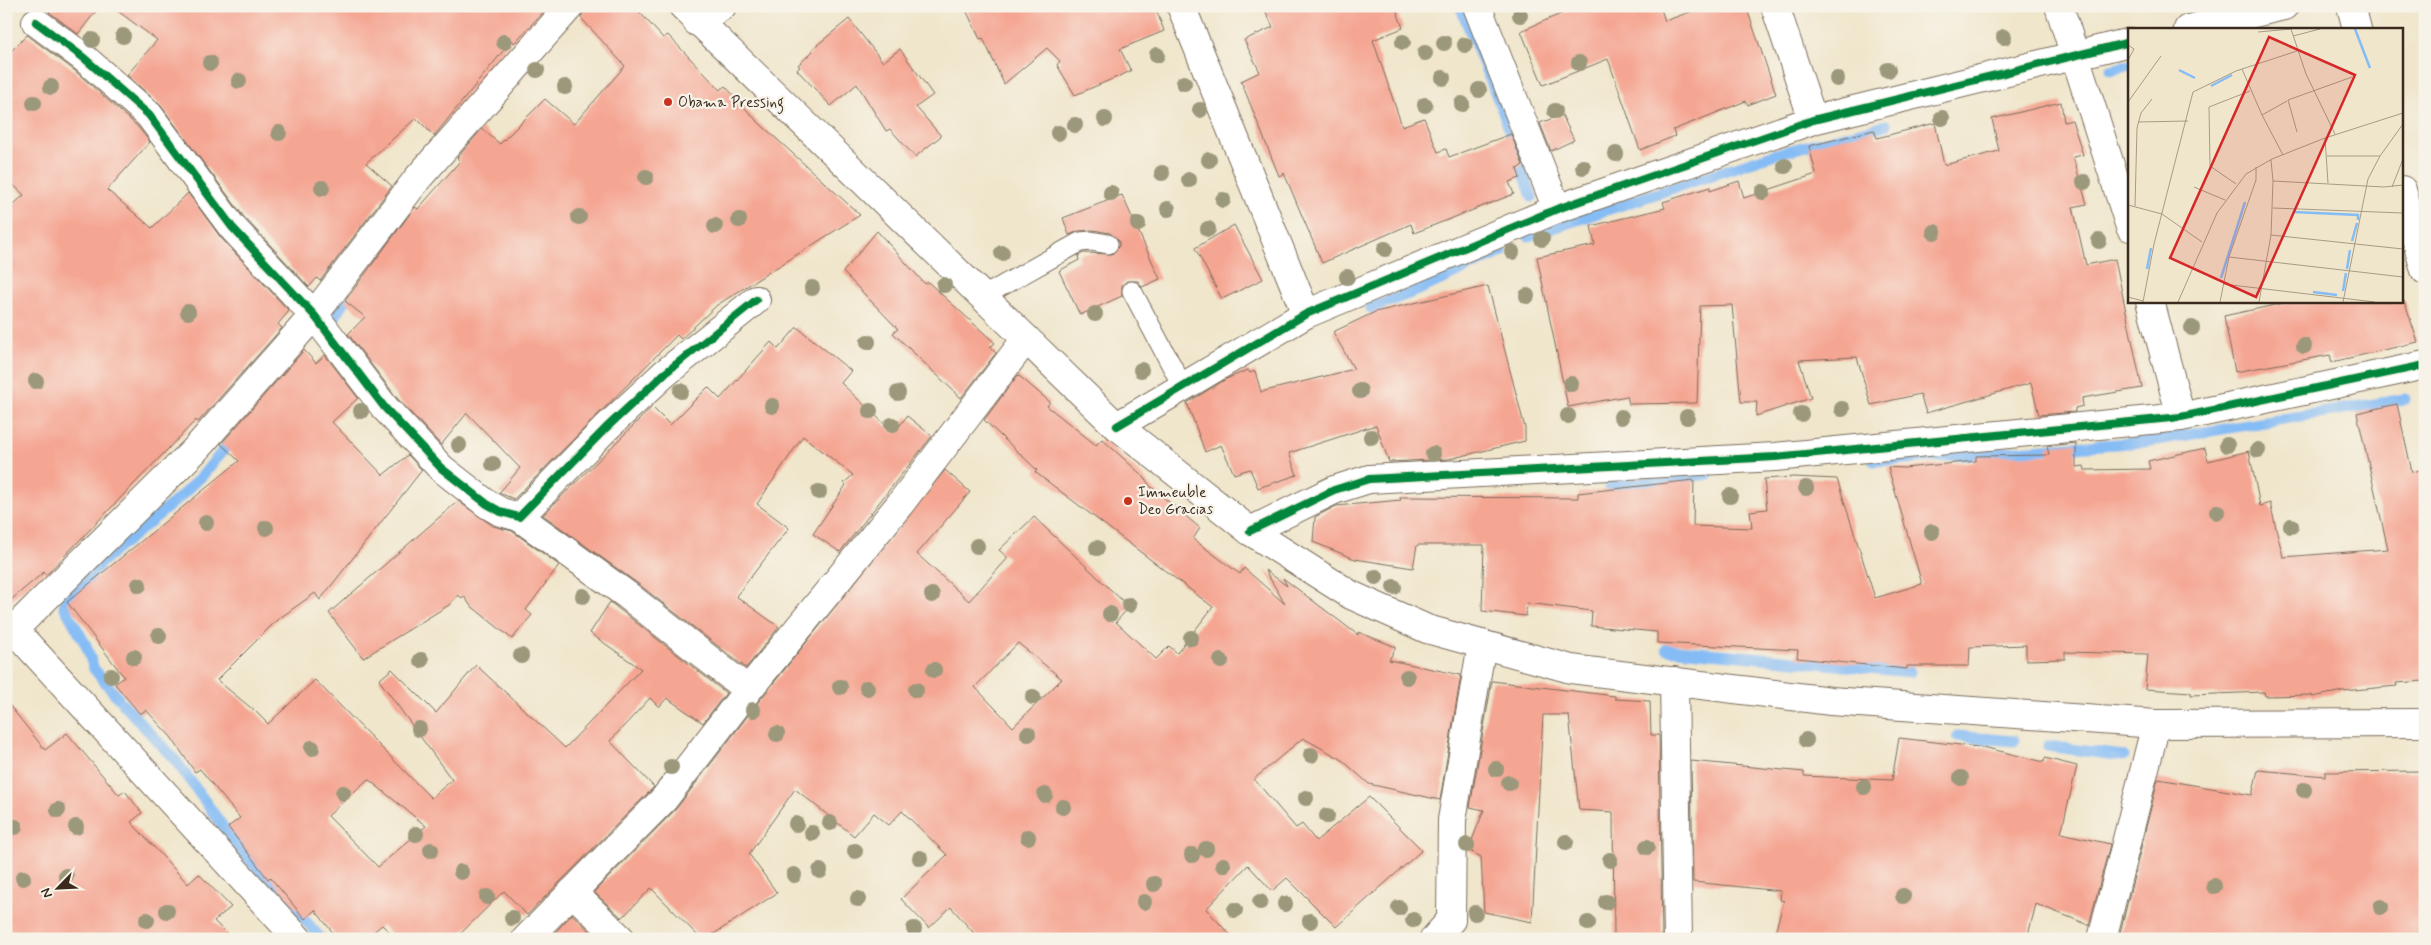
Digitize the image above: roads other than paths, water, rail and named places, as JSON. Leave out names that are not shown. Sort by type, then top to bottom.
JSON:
[{"type":"street","points":[[298,939],[10,634],[194,450],[314,315],[418,178],[570,6]]},
{"type":"street","points":[[690,14],[722,6]]},
{"type":"street","points":[[1181,6],[1306,314]]},
{"type":"street","points":[[1477,6],[1557,210]]},
{"type":"street","points":[[1775,6],[1813,120]]},
{"type":"street","points":[[2059,6],[2128,221]]},
{"type":"street","points":[[2192,28],[2284,6]]},
{"type":"street","points":[[2351,6],[2357,28]]},
{"type":"street","points":[[690,14],[1117,426],[1250,531],[1351,595],[1427,629],[1570,669],[1831,701],[2156,724],[2425,723]]},
{"type":"street","points":[[36,22],[84,58],[149,115],[232,227],[314,315],[385,408],[441,468],[487,504],[502,512],[519,517],[627,595],[748,690]]},
{"type":"street","points":[[1117,426],[1306,314],[1557,210],[1813,120],[2128,42]]},
{"type":"street","points":[[2404,197],[2425,270]]},
{"type":"street","points":[[519,517],[606,428],[664,374],[756,300]]},
{"type":"street","points":[[2150,302],[2181,417]]},
{"type":"street","points":[[526,939],[664,799],[748,690],[900,504],[1026,339]]},
{"type":"street","points":[[1250,531],[1334,490],[1369,479],[1775,457],[2181,417],[2425,365]]},
{"type":"street","points":[[1434,939],[1451,920],[1452,820],[1482,644]]},
{"type":"street","points":[[1674,681],[1678,939]]},
{"type":"street","points":[[2102,939],[2156,724]]},
{"type":"street","points":[[572,892],[620,939]]},
{"type":"lane","points":[[982,297],[1080,242],[1091,241],[1108,244]]},
{"type":"lane","points":[[1132,291],[1184,387]]},
{"type":"waterway","points":[[1460,6],[1504,114],[1532,197]]},
{"type":"waterway","points":[[2111,70],[2128,66]]},
{"type":"waterway","points":[[1529,236],[1772,155],[1886,125]]},
{"type":"waterway","points":[[376,256],[403,222]]},
{"type":"waterway","points":[[1371,308],[1421,289],[1502,252]]},
{"type":"waterway","points":[[330,326],[344,301]]},
{"type":"waterway","points":[[1874,461],[2144,442],[2405,399]]},
{"type":"waterway","points":[[118,698],[94,669],[86,645],[64,606],[66,599],[82,586],[100,563],[178,499],[202,476],[225,448]]},
{"type":"waterway","points":[[1610,487],[1708,474]]},
{"type":"waterway","points":[[1667,649],[1910,672]]},
{"type":"waterway","points":[[123,704],[176,761],[222,825]]},
{"type":"waterway","points":[[1957,736],[2014,741]]},
{"type":"waterway","points":[[2048,746],[2123,756]]},
{"type":"waterway","points":[[224,828],[237,847],[277,890]]},
{"type":"waterway","points":[[279,892],[292,904],[321,939]]},
{"type":"place","name":"Obama Pressing","points":[[668,102]]},
{"type":"place","name":"Immeuble Deo Gracias","points":[[1128,501]]}]
